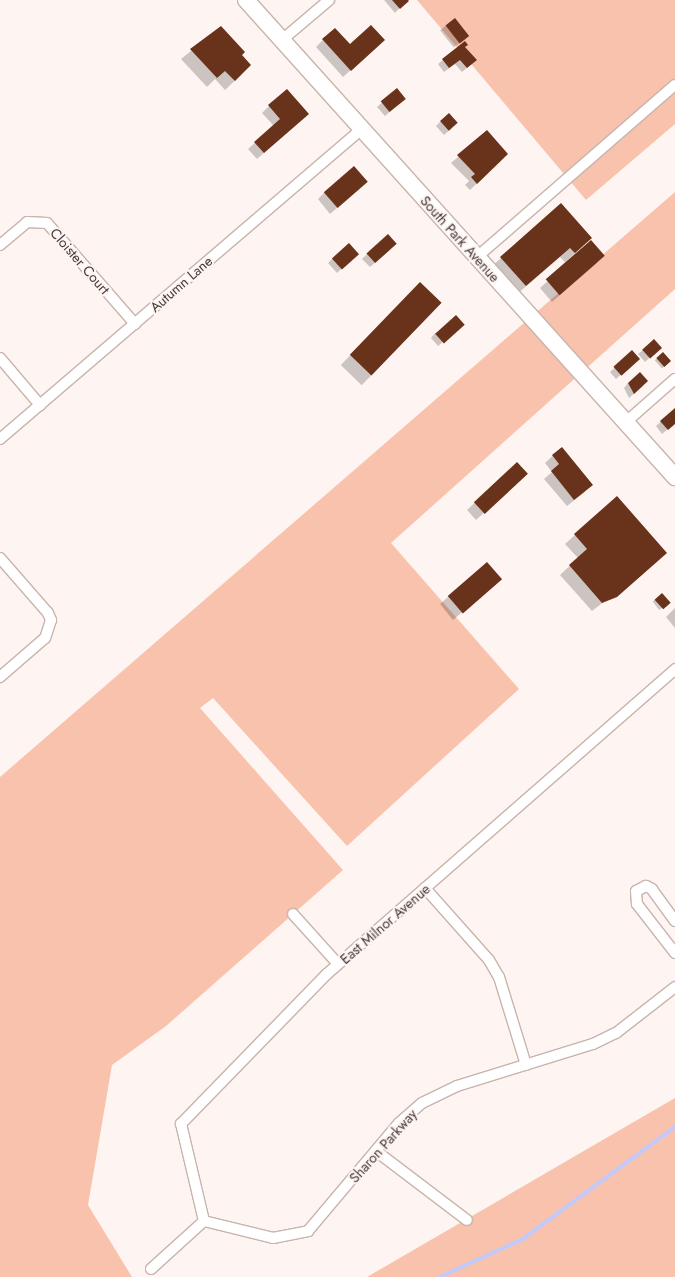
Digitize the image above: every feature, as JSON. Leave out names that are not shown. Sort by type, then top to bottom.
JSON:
[{"type":"main road","name":"South Park Avenue","points":[[246,0],[675,477]]},
{"type":"street","points":[[282,40],[329,0]]},
{"type":"street","points":[[477,257],[675,86]]},
{"type":"street","name":"Autumn Lane","points":[[0,439],[362,129]]},
{"type":"street","name":"Cloister Court","points":[[0,245],[27,222],[47,223],[135,324]]},
{"type":"street","points":[[0,358],[40,405]]},
{"type":"street","points":[[626,422],[675,379]]},
{"type":"street","points":[[0,558],[48,613],[51,620],[45,638],[0,677]]},
{"type":"street","name":"East Milnor Avenue","points":[[204,1222],[181,1124],[338,964],[675,670]]},
{"type":"street","points":[[675,921],[652,889],[646,886],[636,891],[637,904],[675,952]]},
{"type":"street","points":[[425,888],[489,960],[499,977],[526,1065]]},
{"type":"street","points":[[293,914],[338,964]]},
{"type":"street","name":"Sharon Parkway","points":[[204,1222],[273,1238],[297,1236],[318,1223],[376,1151],[410,1113],[439,1093],[593,1044],[616,1033],[675,987]]},
{"type":"street","points":[[376,1151],[467,1220]]},
{"type":"street","points":[[151,1269],[204,1222]]},
{"type":"shaded area","points":[[417,0],[675,0],[675,124],[586,200]]},
{"type":"shaded area","points":[[675,192],[675,289],[391,543],[519,689],[347,846],[213,698],[200,708],[343,870],[166,1026],[112,1065],[88,1205],[132,1277],[0,1277],[0,777]]},
{"type":"shaded area","points":[[675,1098],[675,1277],[367,1277]]},
{"type":"building","points":[[392,0],[408,0],[409,1],[400,9]]},
{"type":"building","points":[[455,18],[469,36],[460,44],[446,25]]},
{"type":"building","points":[[371,25],[385,40],[351,71],[322,39],[335,28],[350,44]]},
{"type":"building","points":[[221,26],[245,52],[242,55],[251,65],[235,81],[225,71],[217,78],[190,49]]},
{"type":"building","points":[[465,41],[468,45],[465,47],[477,60],[467,68],[460,60],[449,68],[442,59]]},
{"type":"building","points":[[397,88],[406,99],[389,112],[381,101]]},
{"type":"building","points":[[287,89],[309,114],[264,153],[254,142],[280,119],[268,105]]},
{"type":"building","points":[[449,113],[458,123],[449,131],[440,121]]},
{"type":"building","points":[[487,130],[508,154],[477,184],[471,177],[475,174],[457,155]]},
{"type":"building","points":[[354,166],[368,182],[338,208],[324,192]]},
{"type":"building","points":[[561,203],[592,238],[575,253],[570,248],[526,286],[500,257]]},
{"type":"building","points":[[388,234],[397,244],[375,263],[366,253]]},
{"type":"building","points":[[591,240],[605,256],[559,295],[546,279]]},
{"type":"building","points":[[349,243],[359,254],[342,270],[332,258]]},
{"type":"building","points":[[420,282],[442,303],[371,375],[350,355]]},
{"type":"building","points":[[456,315],[465,325],[444,343],[435,334]]},
{"type":"building","points":[[654,339],[662,348],[650,359],[642,350]]},
{"type":"building","points":[[632,350],[640,359],[621,376],[613,367]]},
{"type":"building","points":[[663,352],[671,361],[664,367],[656,358]]},
{"type":"building","points":[[640,372],[648,381],[634,394],[628,383]]},
{"type":"building","points":[[675,408],[675,424],[668,430],[660,421]]},
{"type":"building","points":[[562,447],[593,485],[574,500],[551,471],[559,464],[552,455]]},
{"type":"building","points":[[517,462],[528,474],[485,514],[474,502]]},
{"type":"building","points":[[617,496],[667,553],[617,597],[602,603],[569,565],[587,549],[574,534]]},
{"type":"building","points":[[487,562],[502,579],[463,613],[448,596]]},
{"type":"building","points":[[662,593],[671,603],[663,609],[655,600]]},
{"type":"waterway","points":[[440,1277],[523,1239],[675,1127]]}]
